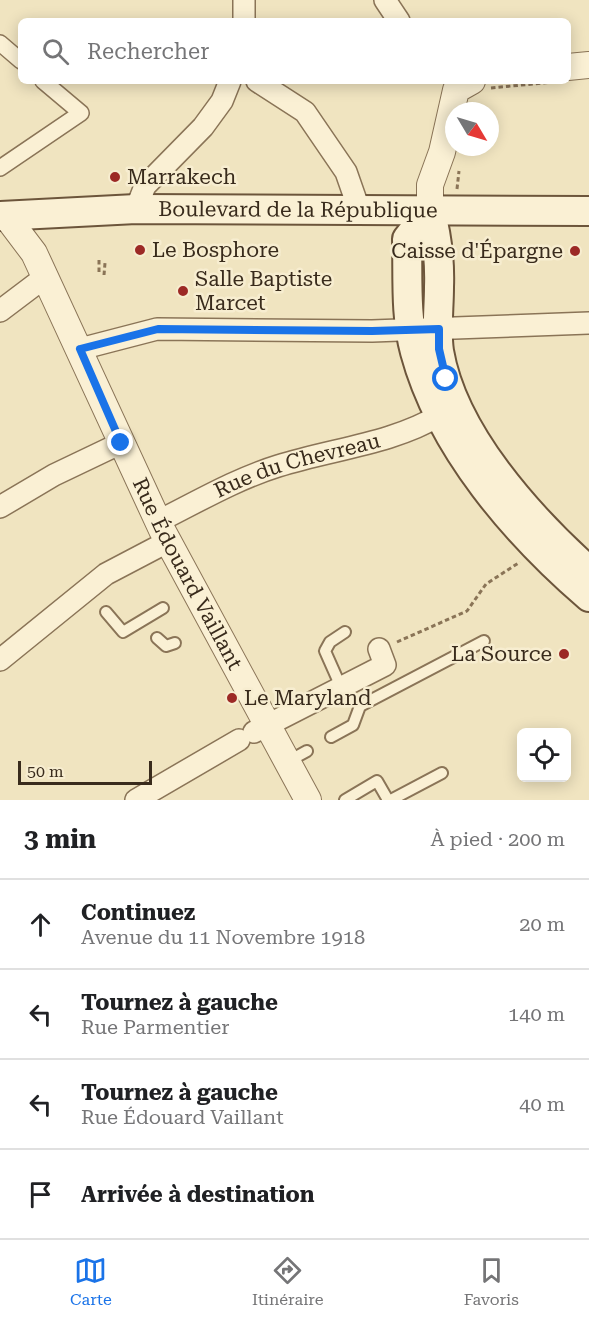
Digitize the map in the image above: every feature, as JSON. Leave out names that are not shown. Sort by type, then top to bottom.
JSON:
[{"type":"main road","name":"Boulevard de la République","points":[[2,213],[136,210],[589,212]]},
{"type":"main road","points":[[441,211],[438,240],[439,349],[446,379],[456,405],[512,494],[589,571]]},
{"type":"main road","points":[[441,211],[406,239],[411,330],[415,353],[440,416],[495,502],[537,550],[589,597]]},
{"type":"street","points":[[244,0],[244,18]]},
{"type":"street","points":[[385,0],[397,18]]},
{"type":"street","points":[[0,43],[18,58]]},
{"type":"street","points":[[571,67],[589,66]]},
{"type":"street","points":[[0,168],[81,113],[47,84]]},
{"type":"street","points":[[136,210],[145,186],[203,127],[222,101],[229,84]]},
{"type":"street","points":[[262,84],[305,112],[346,172],[360,212]]},
{"type":"street","points":[[441,211],[430,185],[466,84]]},
{"type":"street","name":"Rue Édouard Vaillant","points":[[2,213],[34,253],[80,349],[188,595],[254,732],[293,769],[308,800]]},
{"type":"street","points":[[0,311],[45,277]]},
{"type":"street","points":[[80,349],[158,329],[411,330],[589,323]]},
{"type":"street","name":"Rue du Chevreau","points":[[0,660],[106,574],[162,532],[237,481],[278,466],[381,439],[440,416]]},
{"type":"street","points":[[0,507],[54,475],[121,443]]},
{"type":"street","points":[[136,800],[254,732],[386,665],[379,649]]},
{"type":"lane","points":[[106,612],[123,632],[163,608]]},
{"type":"lane","points":[[341,687],[325,651],[330,642],[345,632]]},
{"type":"lane","points":[[158,638],[166,646],[175,643]]},
{"type":"lane","points":[[331,737],[354,725],[360,706],[484,641]]},
{"type":"lane","points":[[345,800],[377,781],[390,800],[442,773]]},
{"type":"path","points":[[441,211],[459,169]]},
{"type":"path","points":[[99,260],[99,272]]},
{"type":"path","points":[[104,275],[105,263]]},
{"type":"path","points":[[379,649],[467,611],[486,584],[537,550]]},
{"type":"place","name":"Marrakech","points":[[115,177]]},
{"type":"place","name":"Le Bosphore","points":[[140,250]]},
{"type":"place","name":"Caisse d'Épargne","points":[[575,251]]},
{"type":"place","name":"Salle Baptiste Marcet","points":[[183,291]]},
{"type":"place","name":"La Source","points":[[564,654]]},
{"type":"place","name":"Le Maryland","points":[[232,698]]},
{"type":"route","points":[[121,443],[80,349],[158,329],[372,331],[439,329],[439,349],[446,379]]}]
